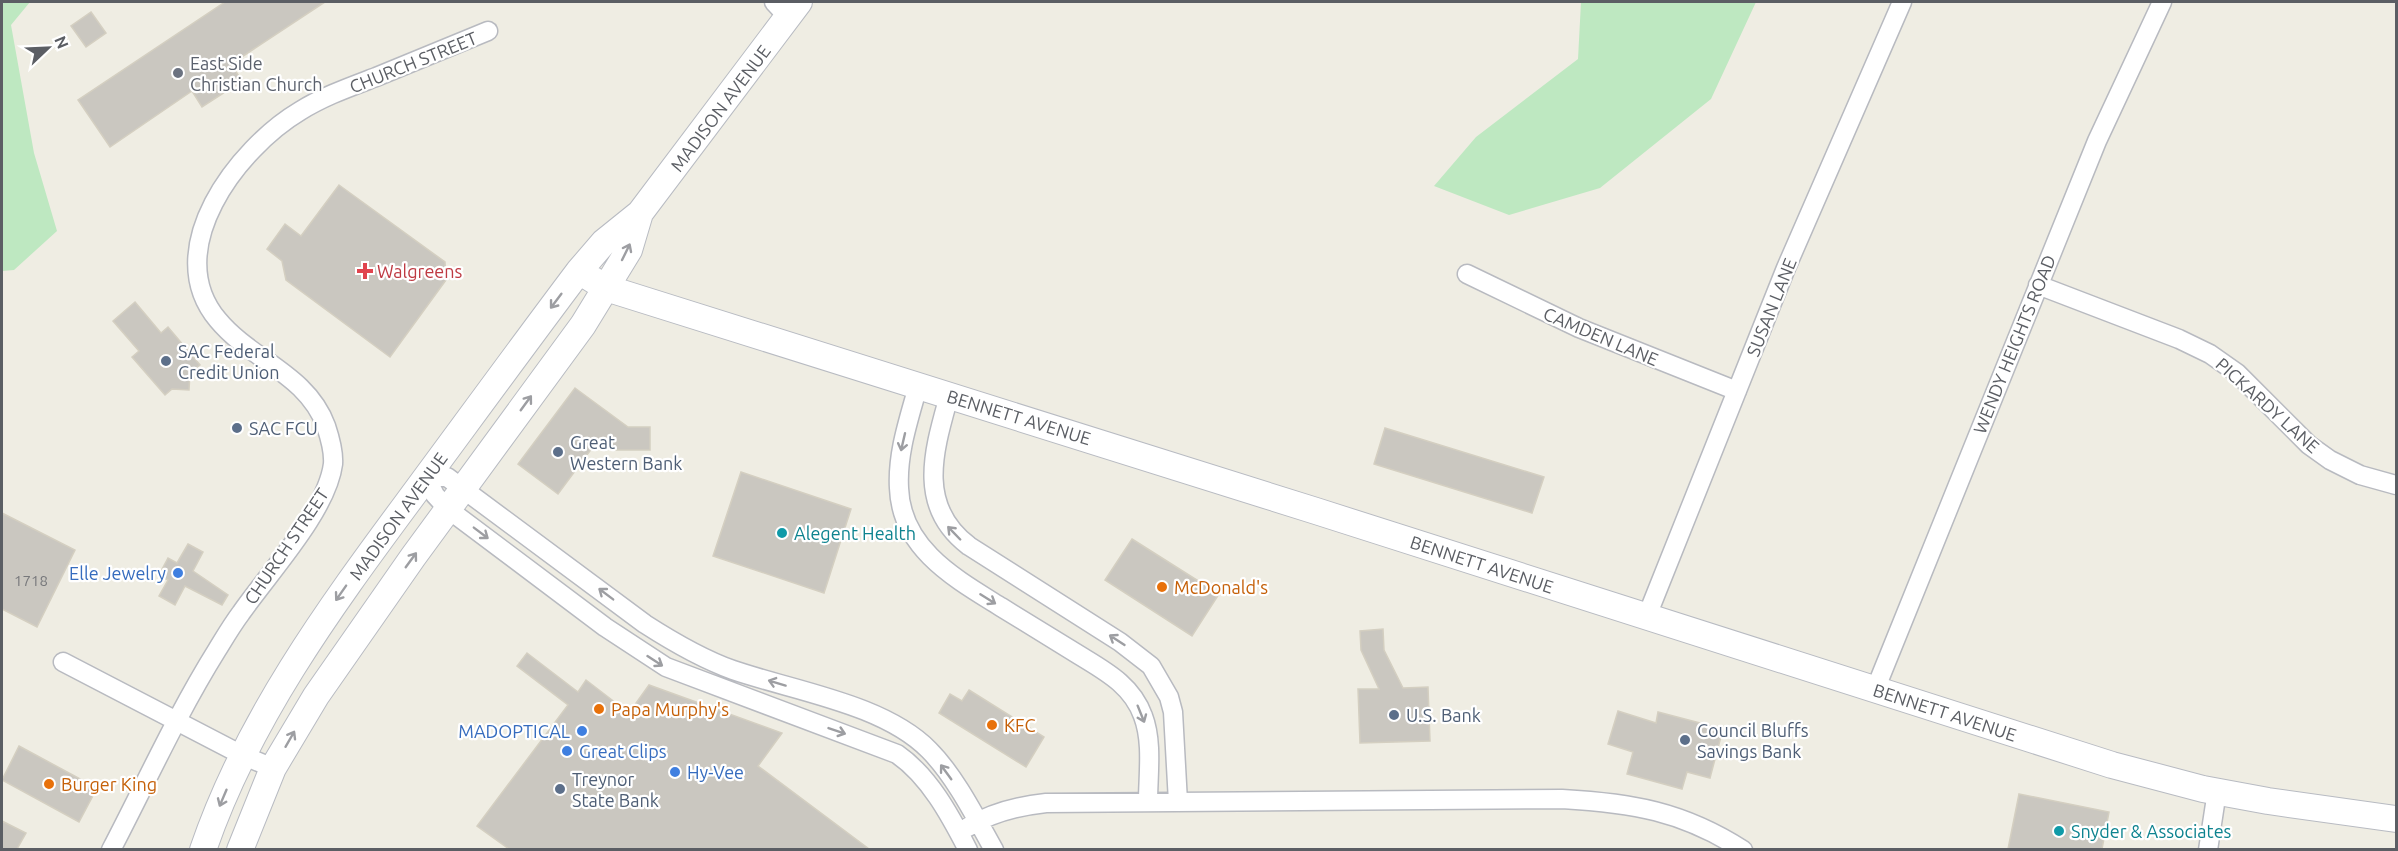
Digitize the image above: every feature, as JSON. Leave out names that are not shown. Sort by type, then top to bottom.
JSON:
[{"type":"main road","name":"MADISON AVENUE","points":[[203,849],[242,755],[308,641],[579,271],[604,242],[640,213],[787,7]]},
{"type":"main road","name":"MADISON AVENUE","points":[[240,849],[273,768],[316,696],[583,325],[629,250],[640,213]]},
{"type":"main road","name":"BENNETT AVENUE","points":[[579,271],[606,288],[2112,765],[2268,801],[2397,819]]},
{"type":"street","name":"SUSAN LANE","points":[[1647,616],[1786,268],[1902,2]]},
{"type":"street","name":"WENDY HEIGHTS ROAD","points":[[1875,690],[2097,141],[2162,2]]},
{"type":"street","name":"CHURCH STREET","points":[[111,849],[177,720],[241,613],[317,506],[329,483],[333,461],[331,440],[323,418],[312,399],[297,382],[230,332],[206,304],[198,282],[196,255],[201,228],[212,206],[237,168],[279,124],[323,99],[488,31]]},
{"type":"street","name":"CAMDEN LANE","points":[[1467,274],[1579,328],[1737,391]]},
{"type":"street","name":"PICKARDY LANE","points":[[2038,285],[2179,339],[2210,354],[2237,373],[2309,445],[2330,460],[2360,475],[2397,485]]},
{"type":"street","points":[[918,386],[902,447],[899,471],[899,491],[910,529],[920,546],[949,573],[1099,667],[1127,689],[1140,709],[1147,730],[1148,802]]},
{"type":"street","points":[[949,396],[933,460],[935,493],[939,511],[946,524],[969,546],[1120,642],[1151,666],[1169,697],[1173,712],[1178,802]]},
{"type":"street","points":[[426,477],[435,495],[456,499],[677,645],[731,669],[873,714],[905,732],[929,750],[978,821],[994,849]]},
{"type":"street","points":[[456,499],[605,627],[666,667],[691,679],[897,754],[913,765],[926,781],[968,849]]},
{"type":"street","points":[[63,662],[242,755],[273,768]]},
{"type":"street","points":[[2208,849],[2217,791]]},
{"type":"street","points":[[959,832],[1009,808],[1046,803],[1550,799],[1599,801],[1665,812],[1700,826],[1743,849]]},
{"type":"green space","points":[[2,2],[30,2],[11,25],[34,153],[57,231],[14,270],[2,271]]},
{"type":"green space","points":[[1581,2],[1756,2],[1711,99],[1600,188],[1509,215],[1434,186],[1476,137],[1578,59]]},
{"type":"building","name":"East Side Christian Church","points":[[225,2],[325,2],[231,64],[242,81],[202,107],[192,91],[110,147],[78,100]]},
{"type":"building","points":[[91,12],[106,33],[86,47],[71,26]]},
{"type":"building","name":"Walgreens","points":[[339,185],[445,262],[446,280],[390,357],[286,280],[282,261],[267,249],[285,224],[301,236]]},
{"type":"building","name":"SAC Federal Credit Union","points":[[135,302],[161,333],[168,327],[200,365],[190,373],[189,390],[172,389],[165,395],[132,357],[139,351],[113,321]]},
{"type":"building","name":"Great Western Bank","points":[[575,388],[628,427],[650,427],[650,450],[611,450],[598,440],[558,494],[518,464]]},
{"type":"building","points":[[1385,428],[1544,477],[1532,513],[1374,464]]},
{"type":"building","name":"Alegent Health","points":[[741,472],[851,509],[824,593],[713,556]]},
{"type":"building","points":[[2,513],[75,550],[37,627],[2,609]]},
{"type":"building","name":"McDonald's","points":[[1132,539],[1219,594],[1192,636],[1105,580]]},
{"type":"building","name":"Elle Jewelry","points":[[188,544],[203,552],[193,571],[228,595],[222,605],[185,586],[175,605],[159,596],[168,580],[159,575],[168,558],[177,563]]},
{"type":"building","name":"U.S. Bank","points":[[1383,629],[1384,650],[1403,688],[1428,687],[1430,741],[1360,743],[1358,689],[1379,689],[1361,650],[1360,631]]},
{"type":"building","name":"Hy-Vee","points":[[527,653],[578,692],[586,680],[629,713],[649,685],[782,733],[758,766],[869,849],[509,849],[477,826],[568,705],[517,666]]},
{"type":"building","name":"KFC","points":[[969,690],[1044,737],[1026,767],[939,713],[950,694],[962,701]]},
{"type":"building","name":"Council Bluffs Savings Bank","points":[[1618,711],[1656,723],[1658,712],[1723,729],[1710,778],[1687,772],[1682,789],[1627,774],[1633,752],[1608,744]]},
{"type":"building","name":"Burger King","points":[[19,746],[97,788],[79,822],[2,780]]},
{"type":"building","name":"Snyder & Associates","points":[[2019,794],[2109,812],[2102,849],[2008,849]]},
{"type":"building","points":[[2,821],[26,833],[17,849],[2,849]]},
{"type":"place","name":"East Side Christian Church","points":[[178,73]]},
{"type":"place","name":"Walgreens","points":[[365,271]]},
{"type":"place","name":"SAC Federal Credit Union","points":[[166,361]]},
{"type":"place","name":"SAC FCU","points":[[237,428]]},
{"type":"place","name":"Great Western Bank","points":[[558,452]]},
{"type":"place","name":"Alegent Health","points":[[782,533]]},
{"type":"place","name":"Elle Jewelry","points":[[178,573]]},
{"type":"place","name":"McDonald's","points":[[1162,587]]},
{"type":"place","name":"Papa Murphy's","points":[[599,709]]},
{"type":"place","name":"U.S. Bank","points":[[1394,715]]},
{"type":"place","name":"KFC","points":[[992,725]]},
{"type":"place","name":"MADOPTICAL","points":[[582,731]]},
{"type":"place","name":"Council Bluffs Savings Bank","points":[[1685,740]]},
{"type":"place","name":"Great Clips","points":[[567,751]]},
{"type":"place","name":"Hy-Vee","points":[[675,772]]},
{"type":"place","name":"Burger King","points":[[49,784]]},
{"type":"place","name":"Treynor State Bank","points":[[560,789]]},
{"type":"place","name":"Snyder & Associates","points":[[2059,831]]}]
